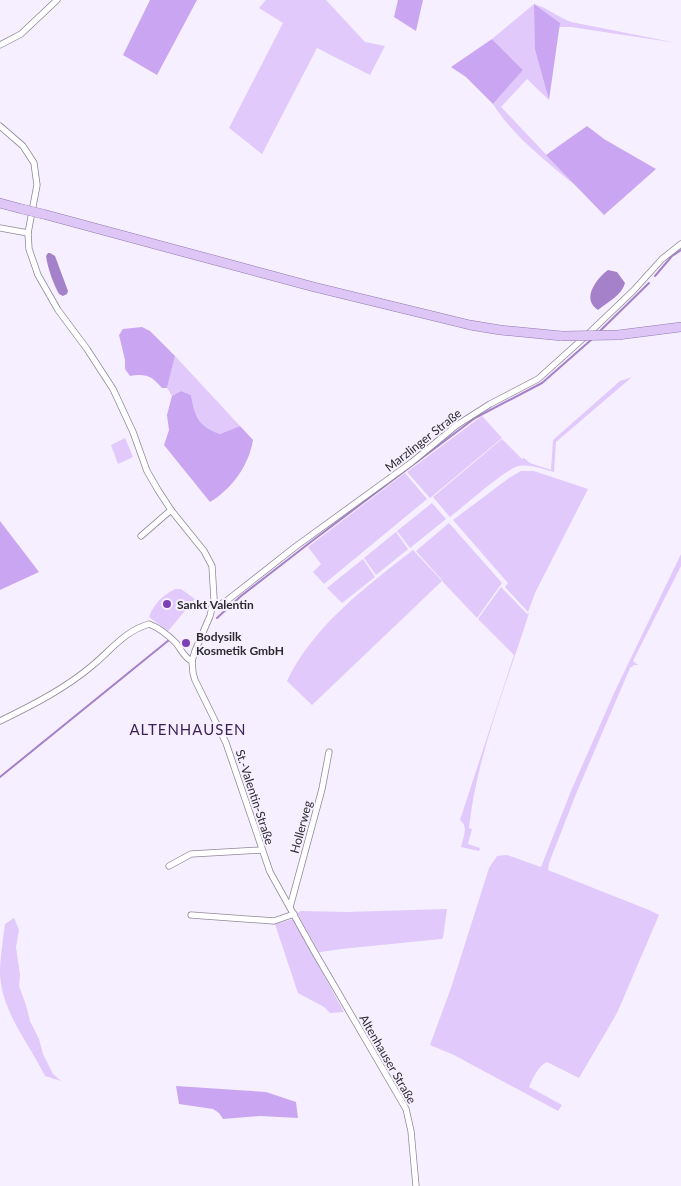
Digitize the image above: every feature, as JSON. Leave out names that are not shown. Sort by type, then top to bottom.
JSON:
[{"type":"main road","points":[[0,203],[314,286],[453,321],[500,330],[562,336],[618,335],[681,327]]},
{"type":"street","points":[[0,45],[21,34],[57,0]]},
{"type":"street","points":[[0,126],[24,146],[34,163],[37,185],[28,233],[29,249],[34,264],[52,300],[113,389],[133,432],[147,470],[171,510],[209,558],[214,585],[212,607],[192,661],[164,632],[149,624],[142,626],[118,640],[93,665],[40,702],[0,721]]},
{"type":"street","points":[[0,228],[28,233]]},
{"type":"street","name":"Marzlinger Straße","points":[[212,607],[226,602],[295,547],[412,462],[470,416],[538,379],[588,334],[662,259],[681,244]]},
{"type":"street","points":[[141,536],[171,510]]},
{"type":"street","name":"St.-Valentin-Straße","points":[[192,661],[194,680],[226,743],[270,872],[314,951]]},
{"type":"street","name":"Hollerweg","points":[[290,907],[322,789],[329,752]]},
{"type":"street","points":[[169,866],[191,854],[262,850]]},
{"type":"street","points":[[191,915],[274,921],[294,914]]},
{"type":"street","name":"Altenhauser Straße","points":[[314,951],[406,1109],[410,1124],[416,1186]]},
{"type":"shaded area","points":[[150,0],[197,0],[157,75],[123,55]]},
{"type":"shaded area","points":[[266,0],[326,0],[365,42],[385,46],[370,75],[317,48],[262,154],[229,128],[283,23],[259,8]]},
{"type":"shaded area","points":[[398,0],[423,0],[416,31],[394,17]]},
{"type":"shaded area","points":[[534,4],[571,22],[677,43],[571,27],[559,27],[559,23],[535,5],[535,50],[549,100],[527,79],[501,107],[576,186],[521,138],[493,104],[523,70],[492,39]]},
{"type":"shaded area","points":[[534,4],[560,23],[549,100],[535,50]]},
{"type":"shaded area","points":[[492,39],[523,70],[493,104],[466,77],[451,67]]},
{"type":"shaded area","points":[[587,126],[604,139],[656,169],[604,215],[546,155]]},
{"type":"shaded area","points":[[48,253],[55,256],[68,291],[63,296],[59,294],[51,276],[46,256]]},
{"type":"shaded area","points":[[608,270],[617,272],[625,283],[618,295],[598,310],[591,300],[592,289],[599,278]]},
{"type":"shaded area","points":[[142,327],[150,331],[175,356],[167,388],[162,388],[148,376],[130,376],[125,369],[125,360],[119,335],[123,329]]},
{"type":"shaded area","points":[[175,356],[240,426],[220,434],[213,431],[199,420],[191,395],[181,391],[172,396],[167,388]]},
{"type":"shaded area","points":[[632,377],[556,442],[554,472],[528,466],[513,468],[495,480],[450,517],[433,497],[502,439],[522,459],[524,458],[530,463],[551,470],[553,440],[620,381]]},
{"type":"shaded area","points":[[181,391],[191,395],[196,415],[207,428],[220,434],[240,426],[253,440],[248,458],[238,476],[218,497],[210,502],[164,445],[169,430],[167,415],[172,396]]},
{"type":"shaded area","points":[[482,416],[502,438],[430,498],[407,472]]},
{"type":"shaded area","points":[[125,438],[133,457],[118,464],[111,445]]},
{"type":"shaded area","points":[[521,471],[534,471],[588,489],[535,593],[528,612],[505,587],[508,583],[453,520]]},
{"type":"shaded area","points":[[405,473],[427,499],[324,584],[313,572],[321,564],[308,547]]},
{"type":"shaded area","points":[[432,503],[446,519],[410,548],[397,531]]},
{"type":"shaded area","points":[[0,521],[39,572],[0,590]]},
{"type":"shaded area","points":[[449,523],[502,583],[477,618],[416,551]]},
{"type":"shaded area","points":[[396,532],[408,549],[376,575],[364,558]]},
{"type":"shaded area","points":[[413,550],[442,581],[312,705],[287,681],[298,661],[311,642],[342,608]]},
{"type":"shaded area","points":[[681,554],[681,566],[633,661],[638,665],[630,668],[576,794],[549,863],[548,870],[659,915],[617,1013],[579,1078],[547,1062],[538,1069],[534,1076],[529,1087],[562,1105],[558,1111],[454,1055],[430,1045],[451,988],[489,868],[497,856],[507,855],[541,867],[571,791],[615,691]]},
{"type":"shaded area","points":[[363,559],[375,577],[342,603],[327,588]]},
{"type":"shaded area","points":[[501,587],[527,614],[529,613],[494,719],[473,800],[469,828],[472,829],[468,844],[480,848],[479,851],[461,847],[465,829],[460,820],[514,655],[478,619]]},
{"type":"shaded area","points":[[175,589],[181,589],[195,599],[168,631],[149,617],[159,601]]},
{"type":"shaded area","points":[[447,909],[443,938],[441,939],[321,952],[319,952],[297,913],[301,911],[347,912]]},
{"type":"shaded area","points":[[14,918],[19,930],[16,947],[20,975],[19,986],[43,1054],[53,1074],[61,1081],[45,1076],[17,1027],[6,1002],[0,974],[1,955],[5,924]]},
{"type":"shaded area","points":[[293,919],[344,1012],[330,1013],[324,1007],[298,993],[275,924]]},
{"type":"shaded area","points":[[176,1086],[266,1092],[296,1102],[298,1118],[260,1116],[223,1119],[213,1109],[179,1104]]},
{"type":"waterway","points":[[655,276],[672,256],[681,250]]},
{"type":"waterway","points":[[600,331],[649,283]]},
{"type":"waterway","points":[[217,618],[241,596],[475,418],[542,383],[591,340]]},
{"type":"waterway","points":[[0,777],[169,640]]},
{"type":"place","name":"Sankt Valentin","points":[[167,604]]},
{"type":"place","name":"Bodysilk Kosmetik GmbH","points":[[186,643]]},
{"type":"district","name":"ALTENHAUSEN","points":[[188,729]]}]
